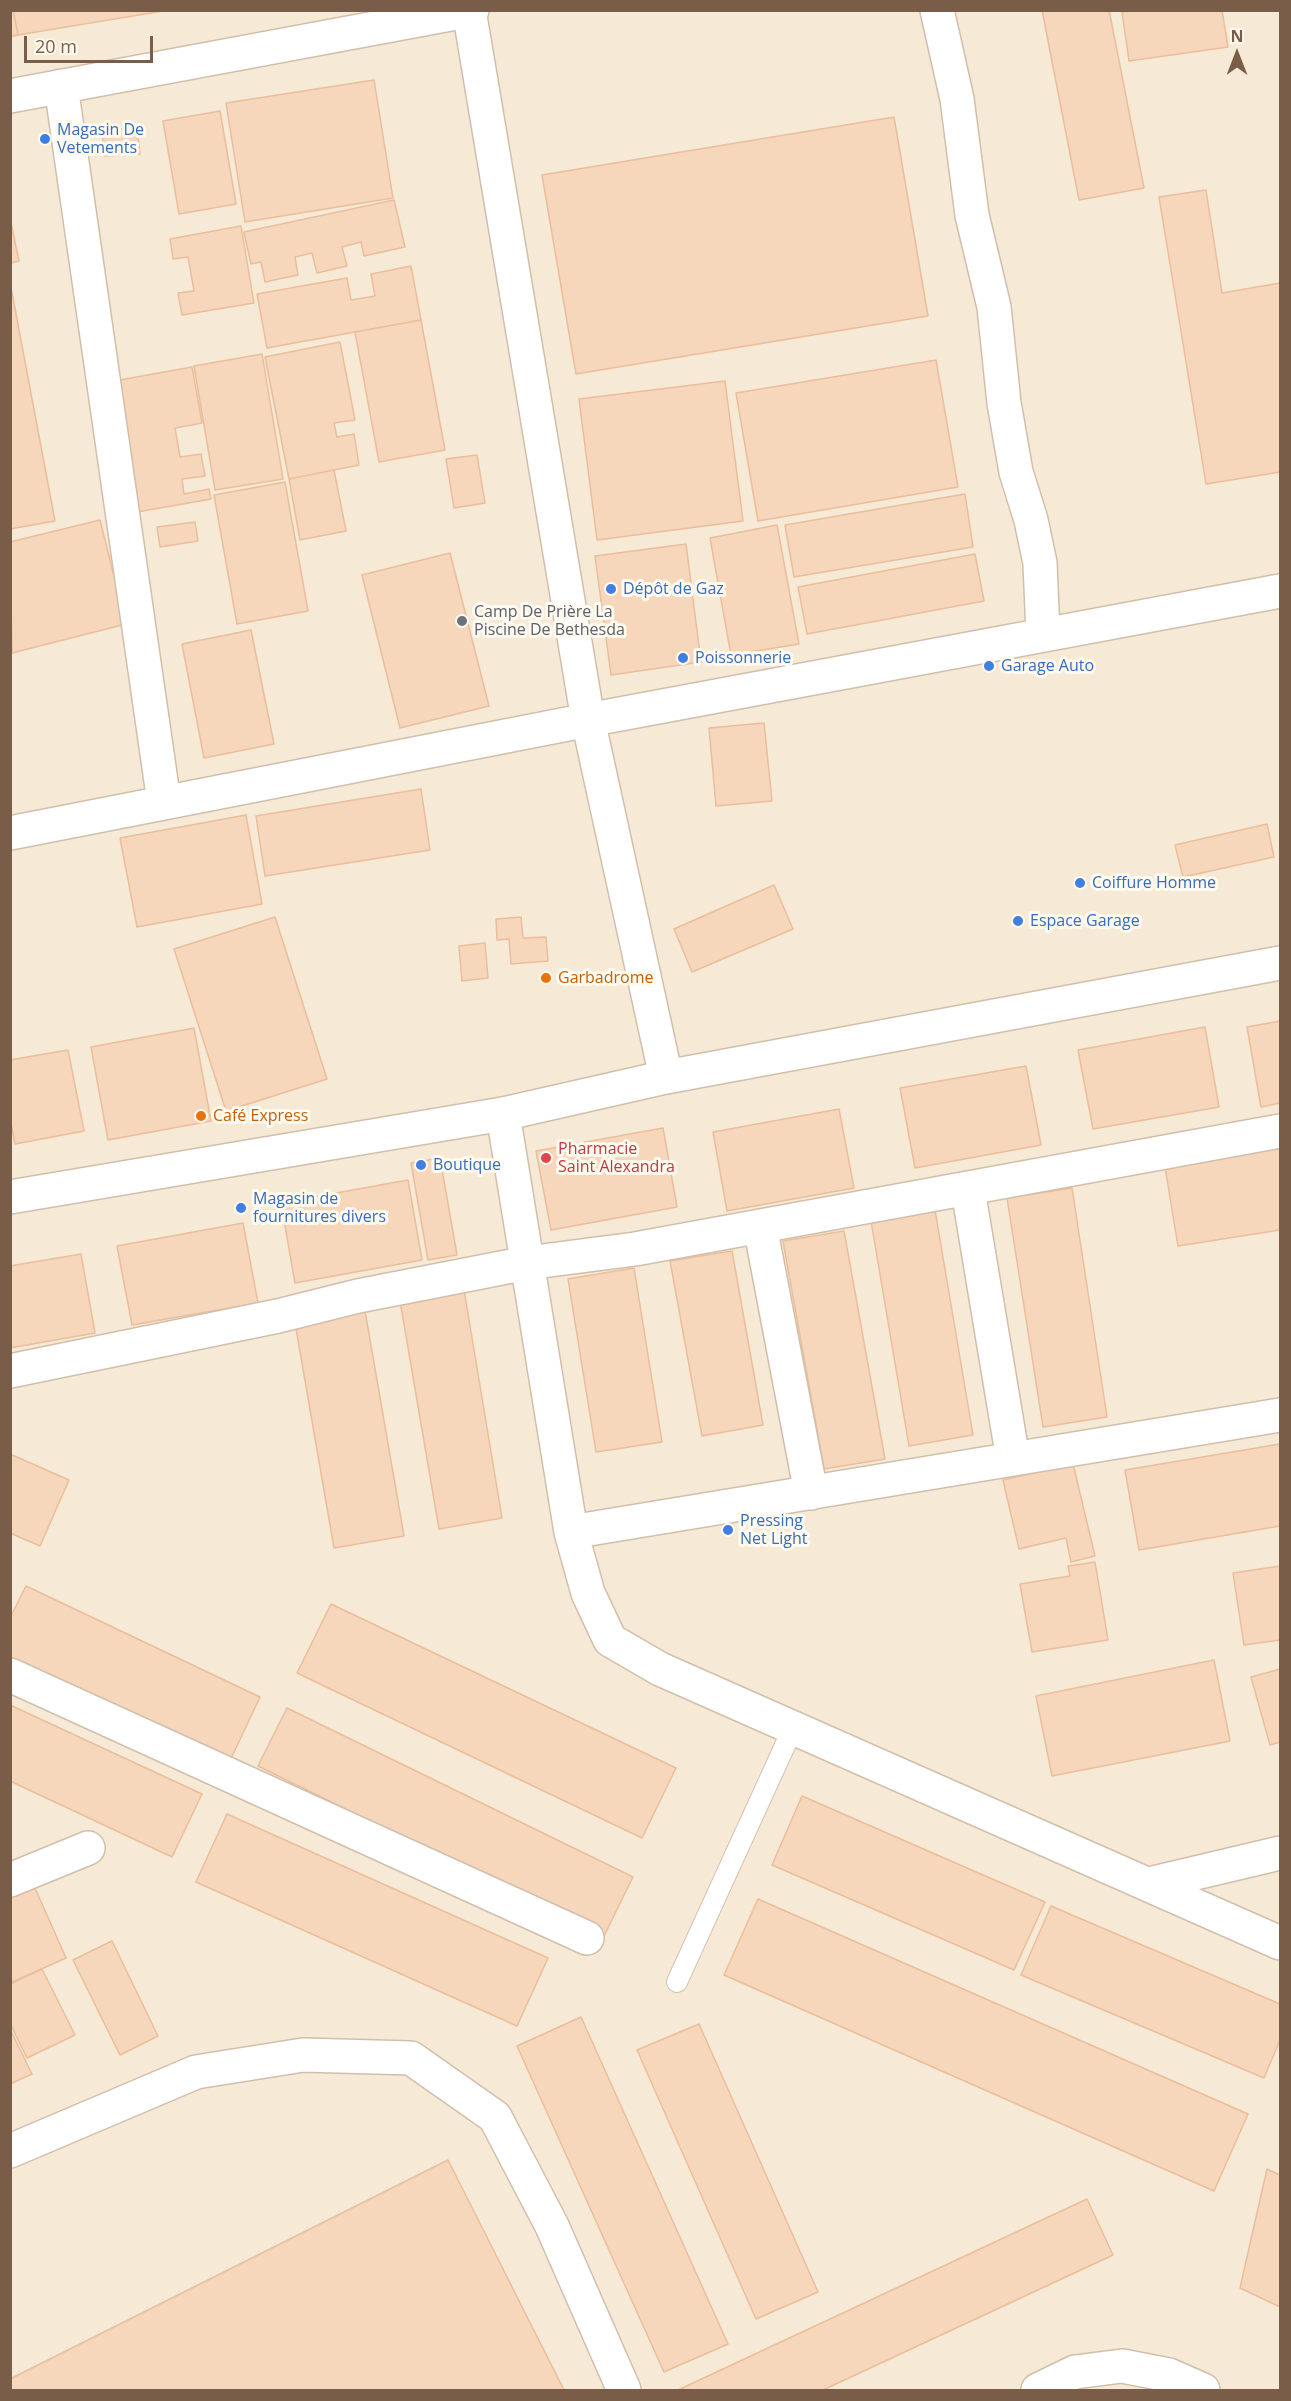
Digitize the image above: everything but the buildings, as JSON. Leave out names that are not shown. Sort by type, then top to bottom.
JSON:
[{"type":"street","points":[[937,10],[957,99],[972,215],[994,307],[1004,403],[1016,472],[1040,563],[1043,634]]},
{"type":"street","points":[[10,96],[470,11],[588,720],[666,1077]]},
{"type":"street","points":[[61,86],[165,802]]},
{"type":"street","points":[[10,833],[588,720],[1281,591]]},
{"type":"street","points":[[10,1197],[503,1114],[666,1077],[1281,963]]},
{"type":"street","points":[[503,1114],[571,1532],[588,1593],[610,1640],[660,1669],[1281,1943]]},
{"type":"street","points":[[10,1371],[267,1318],[358,1296],[527,1263],[634,1249],[968,1190],[1281,1131]]},
{"type":"street","points":[[968,1190],[1013,1459]]},
{"type":"street","points":[[760,1226],[811,1493]]},
{"type":"street","points":[[571,1532],[1281,1415]]},
{"type":"street","points":[[10,1675],[587,1938]]},
{"type":"street","points":[[10,1880],[88,1848]]},
{"type":"street","points":[[1149,1884],[1281,1853]]},
{"type":"street","points":[[10,2151],[196,2072],[303,2055],[411,2058],[495,2117],[552,2226],[624,2391]]},
{"type":"street","points":[[1038,2391],[1076,2372],[1122,2366],[1169,2375],[1203,2391]]},
{"type":"lane","points":[[676,1982],[793,1728]]},
{"type":"shaded area","points":[[11,11],[1280,11],[1280,2390],[11,2390]]},
{"type":"place","name":"Magasin De Vetements","points":[[45,139]]},
{"type":"place","name":"Dépôt de Gaz","points":[[611,589]]},
{"type":"place","name":"Camp De Prière La Piscine De Bethesda","points":[[462,621]]},
{"type":"place","name":"Poissonnerie","points":[[683,658]]},
{"type":"place","name":"Garage Auto","points":[[989,666]]},
{"type":"place","name":"Coiffure Homme","points":[[1080,883]]},
{"type":"place","name":"Espace Garage","points":[[1018,921]]},
{"type":"place","name":"Garbadrome","points":[[546,978]]},
{"type":"place","name":"Café Express","points":[[201,1116]]},
{"type":"place","name":"Pharmacie Saint Alexandra","points":[[546,1158]]},
{"type":"place","name":"Boutique","points":[[421,1165]]},
{"type":"place","name":"Magasin de fournitures divers","points":[[241,1208]]},
{"type":"place","name":"Pressing Net Light","points":[[728,1530]]}]
